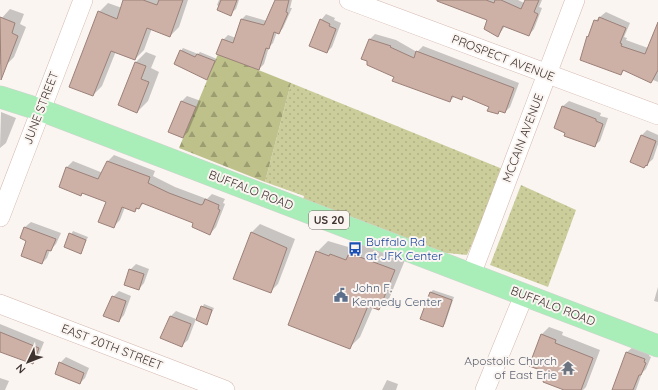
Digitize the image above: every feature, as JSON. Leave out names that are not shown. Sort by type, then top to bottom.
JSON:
[{"type":"main road","name":"BUFFALO ROAD","points":[[0,97],[41,110],[658,346]]},
{"type":"street","name":"JUNE STREET","points":[[0,217],[83,0]]},
{"type":"street","name":"PROSPECT AVENUE","points":[[349,0],[547,75],[658,115]]},
{"type":"street","name":"MCCAIN AVENUE","points":[[471,275],[575,0]]},
{"type":"street","points":[[485,390],[524,295]]},
{"type":"street","name":"EAST 20TH STREET","points":[[0,304],[225,390]]},
{"type":"green space","points":[[218,54],[291,83],[265,182],[179,148]]},
{"type":"green space","points":[[291,83],[505,170],[467,255],[437,252],[303,200],[304,196],[265,182]]},
{"type":"green space","points":[[521,185],[576,210],[548,287],[490,265]]},
{"type":"building","points":[[123,0],[143,0],[157,5],[159,0],[183,0],[170,37],[147,28],[135,60],[111,51],[93,96],[69,87],[98,11],[117,19]]},
{"type":"building","points":[[221,0],[237,0],[231,16],[217,10]]},
{"type":"building","points":[[275,0],[289,0],[286,12],[288,13],[279,34],[274,32],[269,49],[266,48],[259,70],[216,54],[222,39],[233,43],[241,19],[264,25]]},
{"type":"building","points":[[437,0],[486,0],[494,3],[495,0],[501,0],[521,9],[525,0],[539,0],[534,12],[538,14],[529,36],[503,26],[498,37],[484,29],[487,20]]},
{"type":"building","points":[[0,17],[15,23],[12,33],[18,36],[1,80]]},
{"type":"building","points":[[599,17],[626,28],[620,43],[622,44],[621,46],[645,54],[658,22],[658,70],[651,83],[623,70],[621,75],[580,60],[587,36],[588,37],[594,20],[598,21]]},
{"type":"building","points":[[320,19],[336,29],[327,53],[309,46]]},
{"type":"building","points":[[369,39],[391,46],[390,47],[414,58],[416,51],[514,88],[505,113],[499,111],[498,114],[487,111],[489,107],[463,96],[462,100],[452,96],[450,102],[392,81],[394,77],[367,65],[367,61],[361,59]]},
{"type":"building","points":[[180,50],[195,57],[197,54],[215,61],[207,80],[174,64]]},
{"type":"building","points":[[135,62],[146,66],[141,79],[149,82],[137,113],[118,105]]},
{"type":"building","points":[[181,101],[196,107],[183,138],[168,132]]},
{"type":"building","points":[[562,106],[596,119],[596,121],[603,124],[595,147],[564,136],[565,133],[554,128]]},
{"type":"building","points":[[641,135],[656,141],[647,166],[646,165],[644,168],[630,162]]},
{"type":"building","points":[[107,161],[150,177],[148,183],[169,193],[201,205],[205,199],[219,205],[218,209],[220,210],[210,235],[192,227],[193,223],[142,203],[139,209],[136,208],[135,212],[122,207],[114,228],[98,222],[106,202],[82,193],[81,196],[59,187],[66,167],[98,179]]},
{"type":"building","points":[[24,227],[56,239],[51,251],[47,250],[42,264],[21,256],[26,241],[20,238]]},
{"type":"building","points":[[251,232],[287,248],[271,293],[233,279]]},
{"type":"building","points":[[69,233],[86,240],[81,254],[64,247]]},
{"type":"building","points":[[316,251],[346,260],[349,253],[395,270],[379,310],[368,306],[350,349],[288,325]]},
{"type":"building","points":[[129,269],[144,274],[139,290],[124,285]]},
{"type":"building","points":[[430,292],[452,300],[443,327],[420,319]]},
{"type":"building","points":[[112,296],[126,301],[119,322],[103,316]]},
{"type":"building","points":[[201,306],[212,310],[207,325],[196,320]]},
{"type":"building","points":[[170,316],[191,324],[182,347],[160,338]]},
{"type":"building","points":[[0,332],[39,348],[33,364],[0,352]]},
{"type":"building","points":[[541,334],[556,340],[555,343],[593,358],[581,390],[564,390],[543,382],[546,372],[529,366]]},
{"type":"building","points":[[626,352],[645,359],[644,362],[646,363],[633,390],[612,390]]},
{"type":"building","points":[[59,362],[84,373],[80,384],[55,374]]},
{"type":"place","name":"Buffalo Rd at JFK Center","points":[[355,249]]},
{"type":"place","name":"John F. Kennedy Center","points":[[341,295]]},
{"type":"place","name":"Apostolic Church of East Erie","points":[[568,368]]}]
